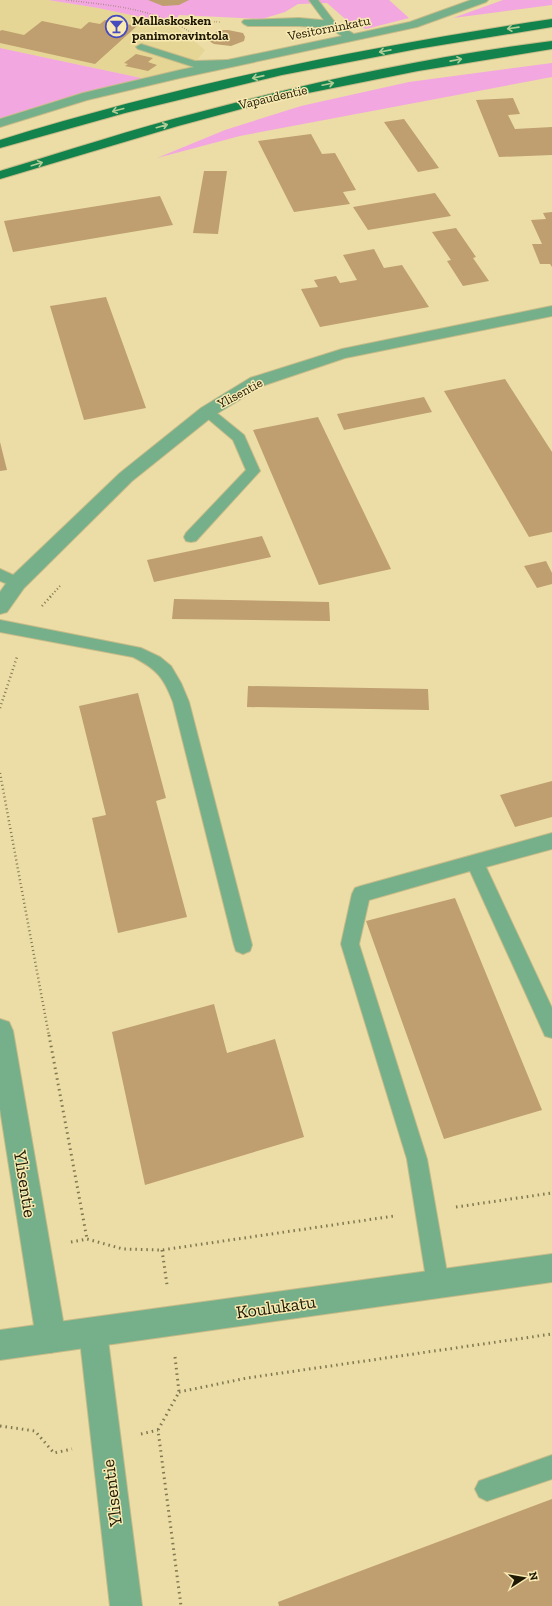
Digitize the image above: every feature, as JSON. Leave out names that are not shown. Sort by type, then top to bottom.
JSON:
[{"type":"main road","name":"Vapaudentie","points":[[0,144],[119,110],[288,70],[390,50],[552,23]]},
{"type":"main road","name":"Vapaudentie","points":[[0,175],[127,136],[232,107],[328,84],[514,49],[552,45]]},
{"type":"street","name":"Vesitorninkatu","points":[[0,124],[19,116],[83,97],[228,63],[413,25],[482,0]]},
{"type":"street","points":[[248,22],[300,22],[332,25],[353,38]]},
{"type":"street","name":"Ylisentie","points":[[0,608],[17,583],[126,477],[207,412],[256,382],[342,354],[467,327],[552,311]]},
{"type":"street","name":"Ylisentie","points":[[0,1031],[51,1338]]},
{"type":"street","name":"Koulukatu","points":[[0,1345],[552,1268]]},
{"type":"street","name":"Ylisentie","points":[[93,1332],[126,1606]]},
{"type":"lane","points":[[313,0],[332,25]]},
{"type":"lane","points":[[141,47],[194,64],[228,63]]},
{"type":"lane","points":[[191,537],[253,471],[239,438],[207,412]]},
{"type":"lane","points":[[0,574],[17,583]]},
{"type":"lane","points":[[0,626],[136,652],[156,660],[172,676],[181,702],[243,944]]},
{"type":"lane","points":[[438,1284],[417,1159],[350,944],[361,894],[552,841]]},
{"type":"lane","points":[[475,862],[552,1029]]},
{"type":"lane","points":[[487,1489],[552,1467]]},
{"type":"path","points":[[66,0],[107,3],[172,20],[248,22]]},
{"type":"path","points":[[172,20],[193,32],[228,63]]},
{"type":"path","points":[[0,773],[87,1239]]},
{"type":"path","points":[[36,1248],[87,1239],[123,1249],[162,1250],[552,1193]]},
{"type":"path","points":[[179,1392],[246,1378],[552,1334]]},
{"type":"path","points":[[158,1430],[182,1606]]},
{"type":"shaded area","points":[[0,0],[48,0],[98,8],[173,24],[205,50],[194,64],[183,70],[146,79],[0,48]]},
{"type":"shaded area","points":[[48,0],[389,0],[409,18],[366,29],[351,24],[327,3],[298,4],[285,12],[262,19],[179,15],[173,24],[98,8]]},
{"type":"shaded area","points":[[503,0],[552,0],[552,5],[453,18]]},
{"type":"shaded area","points":[[0,48],[146,79],[55,101],[0,119]]},
{"type":"shaded area","points":[[552,63],[552,77],[240,136],[157,158],[225,130],[301,106],[409,82]]},
{"type":"building","points":[[148,0],[189,0],[179,5],[163,6]]},
{"type":"building","points":[[105,20],[137,26],[95,64],[0,43],[0,31],[2,30],[24,35],[42,21],[81,29],[89,22],[100,24]]},
{"type":"building","points":[[219,30],[243,33],[245,37],[244,41],[231,46],[214,44],[209,41],[209,37]]},
{"type":"building","points":[[136,54],[153,58],[148,62],[157,65],[148,71],[125,66],[128,64],[124,63]]},
{"type":"building","points":[[513,98],[520,114],[508,115],[515,129],[552,127],[552,155],[499,157],[476,100]]},
{"type":"building","points":[[404,119],[439,168],[418,172],[384,122]]},
{"type":"building","points":[[311,134],[322,154],[335,153],[356,190],[343,192],[350,204],[294,212],[258,141]]},
{"type":"building","points":[[204,171],[227,171],[218,234],[193,233]]},
{"type":"building","points":[[435,193],[451,216],[368,230],[353,207]]},
{"type":"building","points":[[160,196],[173,225],[13,252],[4,221]]},
{"type":"building","points":[[552,212],[552,267],[550,264],[540,264],[532,244],[542,244],[531,220],[546,219],[543,213]]},
{"type":"building","points":[[456,228],[476,257],[473,258],[489,281],[463,286],[447,261],[451,260],[432,232]]},
{"type":"building","points":[[374,249],[384,268],[402,265],[429,307],[320,327],[301,289],[318,287],[314,280],[336,276],[340,283],[357,280],[343,255]]},
{"type":"building","points":[[106,297],[146,408],[84,420],[50,306]]},
{"type":"building","points":[[505,379],[552,452],[552,532],[529,537],[444,391]]},
{"type":"building","points":[[424,397],[432,412],[344,430],[337,414]]},
{"type":"building","points":[[318,417],[391,569],[319,585],[253,430]]},
{"type":"building","points":[[0,442],[7,470],[0,471]]},
{"type":"building","points":[[262,536],[271,557],[154,582],[147,560]]},
{"type":"building","points":[[546,561],[552,573],[552,584],[537,588],[524,566]]},
{"type":"building","points":[[174,599],[329,602],[330,621],[172,619]]},
{"type":"building","points":[[248,686],[428,689],[429,710],[247,707]]},
{"type":"building","points":[[138,693],[166,798],[156,801],[187,917],[118,933],[92,818],[106,815],[79,706]]},
{"type":"building","points":[[552,781],[552,817],[515,827],[500,795]]},
{"type":"building","points":[[455,898],[542,1110],[444,1139],[366,921]]},
{"type":"building","points":[[214,1004],[227,1053],[275,1039],[304,1137],[145,1185],[112,1032]]},
{"type":"building","points":[[552,1499],[552,1606],[279,1606],[278,1602]]},
{"type":"place","name":"Mallaskosken panimoravintola","points":[[117,27]]}]
